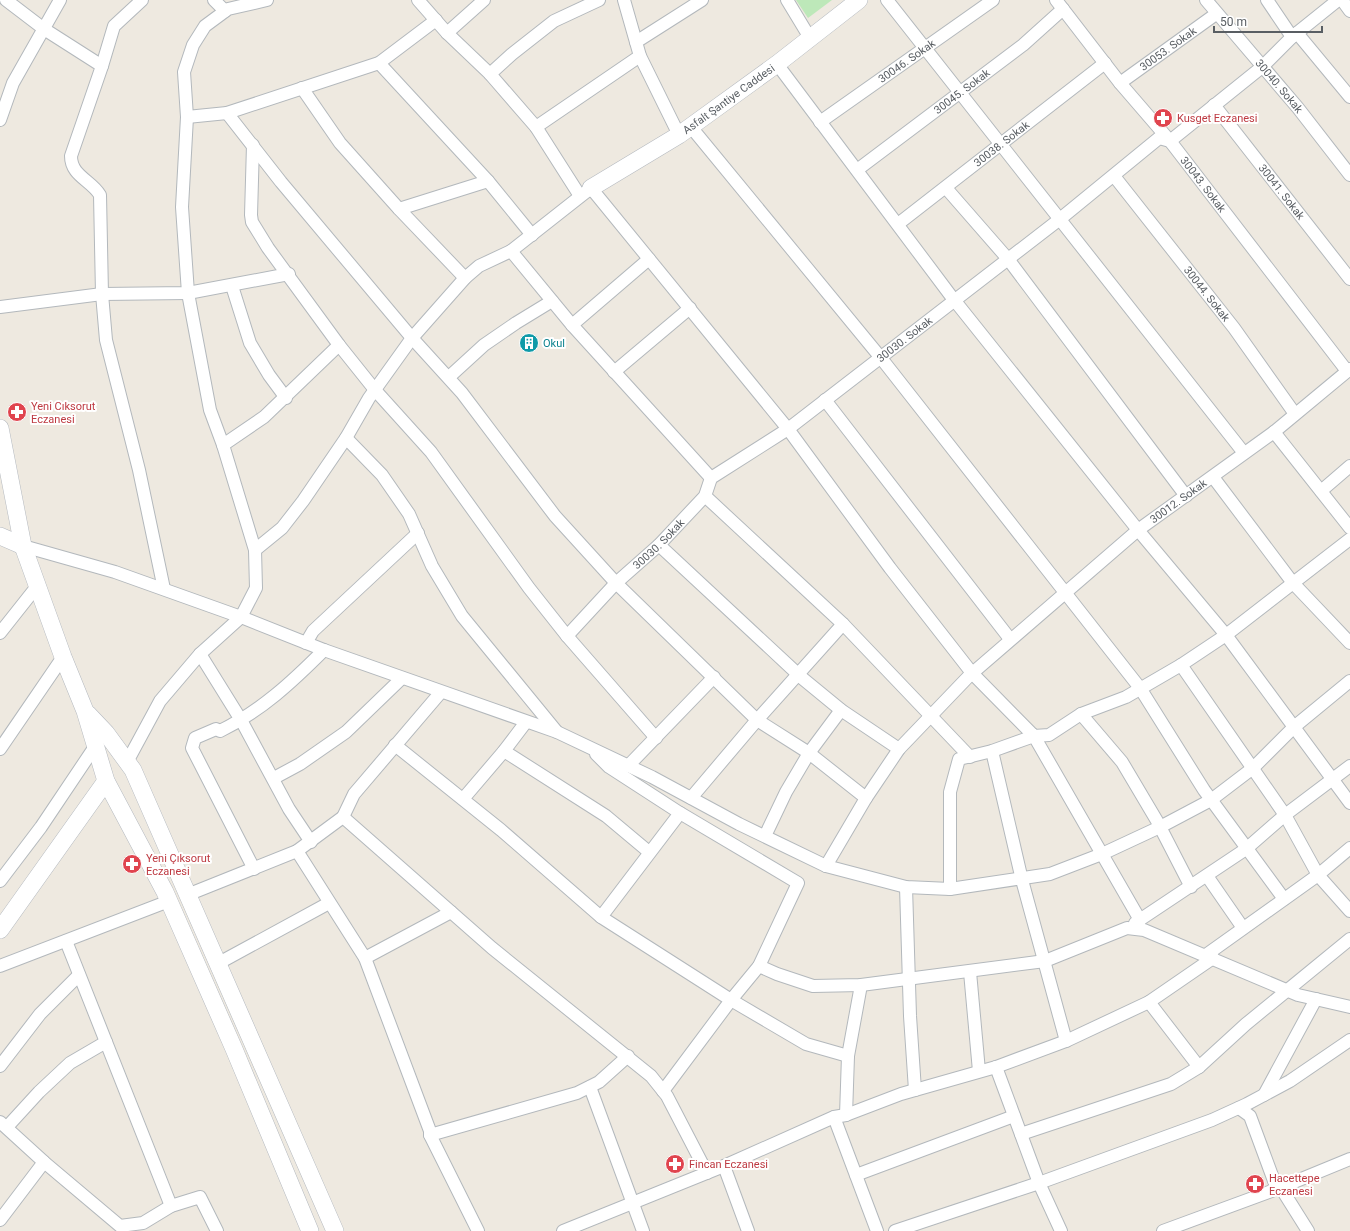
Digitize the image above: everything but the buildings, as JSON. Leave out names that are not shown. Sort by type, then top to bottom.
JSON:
[{"type":"street","points":[[6,0],[44,29],[102,66]]},
{"type":"street","points":[[0,120],[13,83],[60,0]]},
{"type":"street","points":[[142,0],[114,26],[71,156],[71,164],[75,171],[96,188],[100,195],[102,294],[106,340],[139,470],[164,589]]},
{"type":"street","points":[[214,0],[225,11]]},
{"type":"street","points":[[127,762],[160,701],[200,654],[241,617],[256,588],[255,550],[223,444],[210,410],[188,293],[182,207],[187,117],[184,72],[193,45],[205,26],[225,11],[267,0]]},
{"type":"street","points":[[418,0],[447,33],[490,74],[536,128],[585,192],[649,259],[788,429],[890,568],[972,673],[1034,736],[1140,920]]},
{"type":"street","points":[[447,33],[484,0]]},
{"type":"street","points":[[490,74],[512,54],[554,22],[599,0]]},
{"type":"street","points":[[624,0],[640,56],[685,131],[881,358],[1067,593],[1140,688],[1210,800],[1284,899]]},
{"type":"street","points":[[636,42],[702,0]]},
{"type":"street","points":[[787,0],[810,38]]},
{"type":"street","name":"Asfalt Şantiye Caddesi","points":[[585,192],[685,131],[777,64],[859,0]]},
{"type":"street","points":[[887,0],[1244,453]]},
{"type":"street","name":"30046. Sokak","points":[[820,122],[993,0]]},
{"type":"street","name":"30040. Sokak","points":[[1206,0],[1216,14],[1298,108],[1350,175]]},
{"type":"street","points":[[1267,0],[1295,35],[1350,97]]},
{"type":"street","points":[[1170,141],[1262,67],[1295,35],[1338,0]]},
{"type":"street","points":[[1342,0],[1350,11]]},
{"type":"street","name":"30043. Sokak","points":[[1060,4],[1120,84],[1170,141],[1348,370]]},
{"type":"street","name":"30045. Sokak","points":[[857,170],[1023,46],[1060,4]]},
{"type":"street","name":"30053. Sokak","points":[[1120,84],[1216,14]]},
{"type":"street","points":[[187,117],[227,113],[379,63],[436,20]]},
{"type":"street","points":[[536,128],[640,56]]},
{"type":"street","points":[[379,63],[488,181],[532,235]]},
{"type":"street","name":"30038. Sokak","points":[[898,224],[946,188],[1000,143],[1105,63]]},
{"type":"street","points":[[777,64],[955,300],[1138,530],[1226,635],[1350,803]]},
{"type":"street","points":[[302,88],[340,143],[399,210],[465,278]]},
{"type":"street","name":"30041. Sokak","points":[[1214,105],[1350,279]]},
{"type":"street","points":[[227,113],[281,182],[412,338],[449,377],[555,516],[616,583],[757,720],[809,753],[866,798]]},
{"type":"street","name":"30030. Sokak","points":[[567,636],[616,583],[659,545],[705,496],[712,478],[788,429],[1060,219],[1159,138],[1170,141]]},
{"type":"street","points":[[253,145],[252,222],[268,248],[289,274],[339,345],[375,390],[431,452],[529,588],[567,636],[602,678],[656,738]]},
{"type":"street","name":"30044. Sokak","points":[[1114,176],[1234,328],[1295,414]]},
{"type":"street","points":[[399,210],[488,181]]},
{"type":"street","points":[[946,188],[1008,259],[1186,496]]},
{"type":"street","points":[[255,550],[282,528],[346,438],[375,390],[412,338],[465,278],[479,266],[511,251],[585,192]]},
{"type":"street","points":[[511,251],[572,326],[712,478]]},
{"type":"street","points":[[572,326],[649,259]]},
{"type":"street","points":[[0,307],[102,294],[188,293],[232,286],[289,274]]},
{"type":"street","points":[[232,286],[250,343],[269,375],[286,398]]},
{"type":"street","points":[[449,377],[484,345],[552,301]]},
{"type":"street","points":[[614,372],[690,308]]},
{"type":"street","points":[[223,444],[264,417],[286,398],[339,345]]},
{"type":"street","name":"30012. Sokak","points":[[826,866],[866,798],[899,749],[972,673],[1010,639],[1067,593],[1138,530],[1274,432],[1348,370]]},
{"type":"street","points":[[825,400],[1010,639]]},
{"type":"street","points":[[0,428],[2,447],[23,546],[63,657],[85,711],[106,781],[169,901],[310,1231]]},
{"type":"street","points":[[1274,432],[1350,528]]},
{"type":"street","points":[[346,438],[382,475],[409,514],[432,566],[462,616],[557,732]]},
{"type":"street","points":[[1320,491],[1350,466]]},
{"type":"street","points":[[1213,477],[1293,583],[1350,643]]},
{"type":"street","points":[[705,496],[843,624],[970,757]]},
{"type":"street","points":[[306,643],[313,631],[418,534]]},
{"type":"street","points":[[0,536],[23,546],[115,572],[164,589],[241,617],[324,650],[557,732],[628,766],[826,866],[906,887],[950,889],[988,882],[1022,880],[1050,874],[1102,854],[1160,827],[1210,800],[1253,768],[1294,727],[1350,681]]},
{"type":"street","points":[[950,889],[950,792],[959,759],[992,751],[1034,736],[1049,736],[1081,714],[1126,696],[1181,665],[1226,635],[1350,539]]},
{"type":"street","points":[[659,545],[797,674],[841,710],[899,749]]},
{"type":"street","points":[[0,633],[38,585]]},
{"type":"street","points":[[691,798],[797,674],[843,624]]},
{"type":"street","points":[[254,869],[192,748],[195,738],[216,729],[220,731],[241,720],[270,701],[324,650]]},
{"type":"street","points":[[200,654],[241,720],[274,778],[289,809],[311,842]]},
{"type":"street","points":[[0,749],[63,657]]},
{"type":"street","points":[[1181,665],[1284,815],[1318,875],[1350,911]]},
{"type":"street","points":[[628,766],[714,677]]},
{"type":"street","points":[[274,778],[300,764],[346,732],[402,678]]},
{"type":"street","points":[[187,895],[297,851],[343,817],[354,794],[441,692]]},
{"type":"street","points":[[765,836],[786,792],[809,753],[841,710]]},
{"type":"street","points":[[85,711],[106,733],[133,770],[335,1231]]},
{"type":"street","points":[[1081,714],[1122,762],[1160,827],[1190,887]]},
{"type":"street","points":[[463,799],[504,751],[526,722]]},
{"type":"street","points":[[395,745],[463,799],[601,917],[731,1000],[806,1044],[848,1056]]},
{"type":"street","points":[[0,881],[41,827],[96,746]]},
{"type":"street","points":[[591,748],[609,767],[680,813],[798,883],[759,966],[731,1000],[663,1091]]},
{"type":"street","points":[[504,751],[540,772],[606,816],[649,852]]},
{"type":"street","points":[[992,751],[1022,880],[1066,1041]]},
{"type":"street","points":[[759,966],[777,974],[813,986],[861,985],[970,972],[1045,961],[1128,928],[1246,849],[1284,815],[1334,780],[1350,766]]},
{"type":"street","points":[[0,930],[106,781]]},
{"type":"street","points":[[601,917],[680,813]]},
{"type":"street","points":[[343,817],[492,948],[651,1076],[663,1091],[707,1173]]},
{"type":"street","points":[[563,1231],[580,1228],[633,1203],[724,1166],[834,1117],[846,1115],[914,1090],[996,1067],[1066,1041],[1149,1002],[1210,956],[1243,928],[1318,875],[1350,848]]},
{"type":"street","points":[[297,851],[365,958],[430,1131],[430,1135],[478,1231]]},
{"type":"street","points":[[1207,876],[1243,928]]},
{"type":"street","points":[[906,887],[914,1090]]},
{"type":"street","points":[[0,966],[169,901]]},
{"type":"street","points":[[217,964],[329,903]]},
{"type":"street","points":[[365,958],[451,912]]},
{"type":"street","points":[[1128,928],[1144,930],[1210,956],[1288,990],[1316,999],[1350,1007]]},
{"type":"street","points":[[1021,1134],[1171,1084],[1199,1067],[1246,1024],[1350,939]]},
{"type":"street","points":[[66,941],[171,1206]]},
{"type":"street","points":[[970,972],[979,1071]]},
{"type":"street","points":[[0,1066],[40,1014],[79,975]]},
{"type":"street","points":[[846,1115],[848,1056],[861,985]]},
{"type":"street","points":[[1264,1095],[1316,999]]},
{"type":"street","points":[[1149,1002],[1199,1067]]},
{"type":"street","points":[[895,1231],[1039,1183],[1212,1120],[1239,1108],[1290,1081],[1350,1040]]},
{"type":"street","points":[[106,1042],[70,1063],[3,1124],[44,1162],[120,1226],[144,1223],[171,1206],[200,1197],[216,1231]]},
{"type":"street","points":[[430,1135],[577,1093],[599,1082],[628,1056]]},
{"type":"street","points":[[996,1067],[1039,1183],[1062,1231]]},
{"type":"street","points":[[590,1087],[643,1231]]},
{"type":"street","points":[[1239,1108],[1250,1116],[1279,1189],[1308,1231]]},
{"type":"street","points":[[856,1175],[1014,1116]]},
{"type":"street","points":[[834,1117],[877,1231]]},
{"type":"street","points":[[1163,1231],[1279,1189],[1350,1159]]},
{"type":"street","points":[[0,1220],[44,1162]]},
{"type":"street","points":[[724,1166],[748,1231]]},
{"type":"green space","points":[[796,0],[832,0],[808,18]]},
{"type":"place","name":"Kusget Eczanesi","points":[[1163,118]]},
{"type":"place","name":"Okul","points":[[529,343]]},
{"type":"place","name":"Yeni Cıksorut Eczanesi","points":[[17,412]]},
{"type":"place","name":"Yeni Çıksorut Eczanesi","points":[[132,864]]},
{"type":"place","name":"Fincan Eczanesi","points":[[675,1164]]},
{"type":"place","name":"Hacettepe Eczanesi","points":[[1255,1184]]}]
